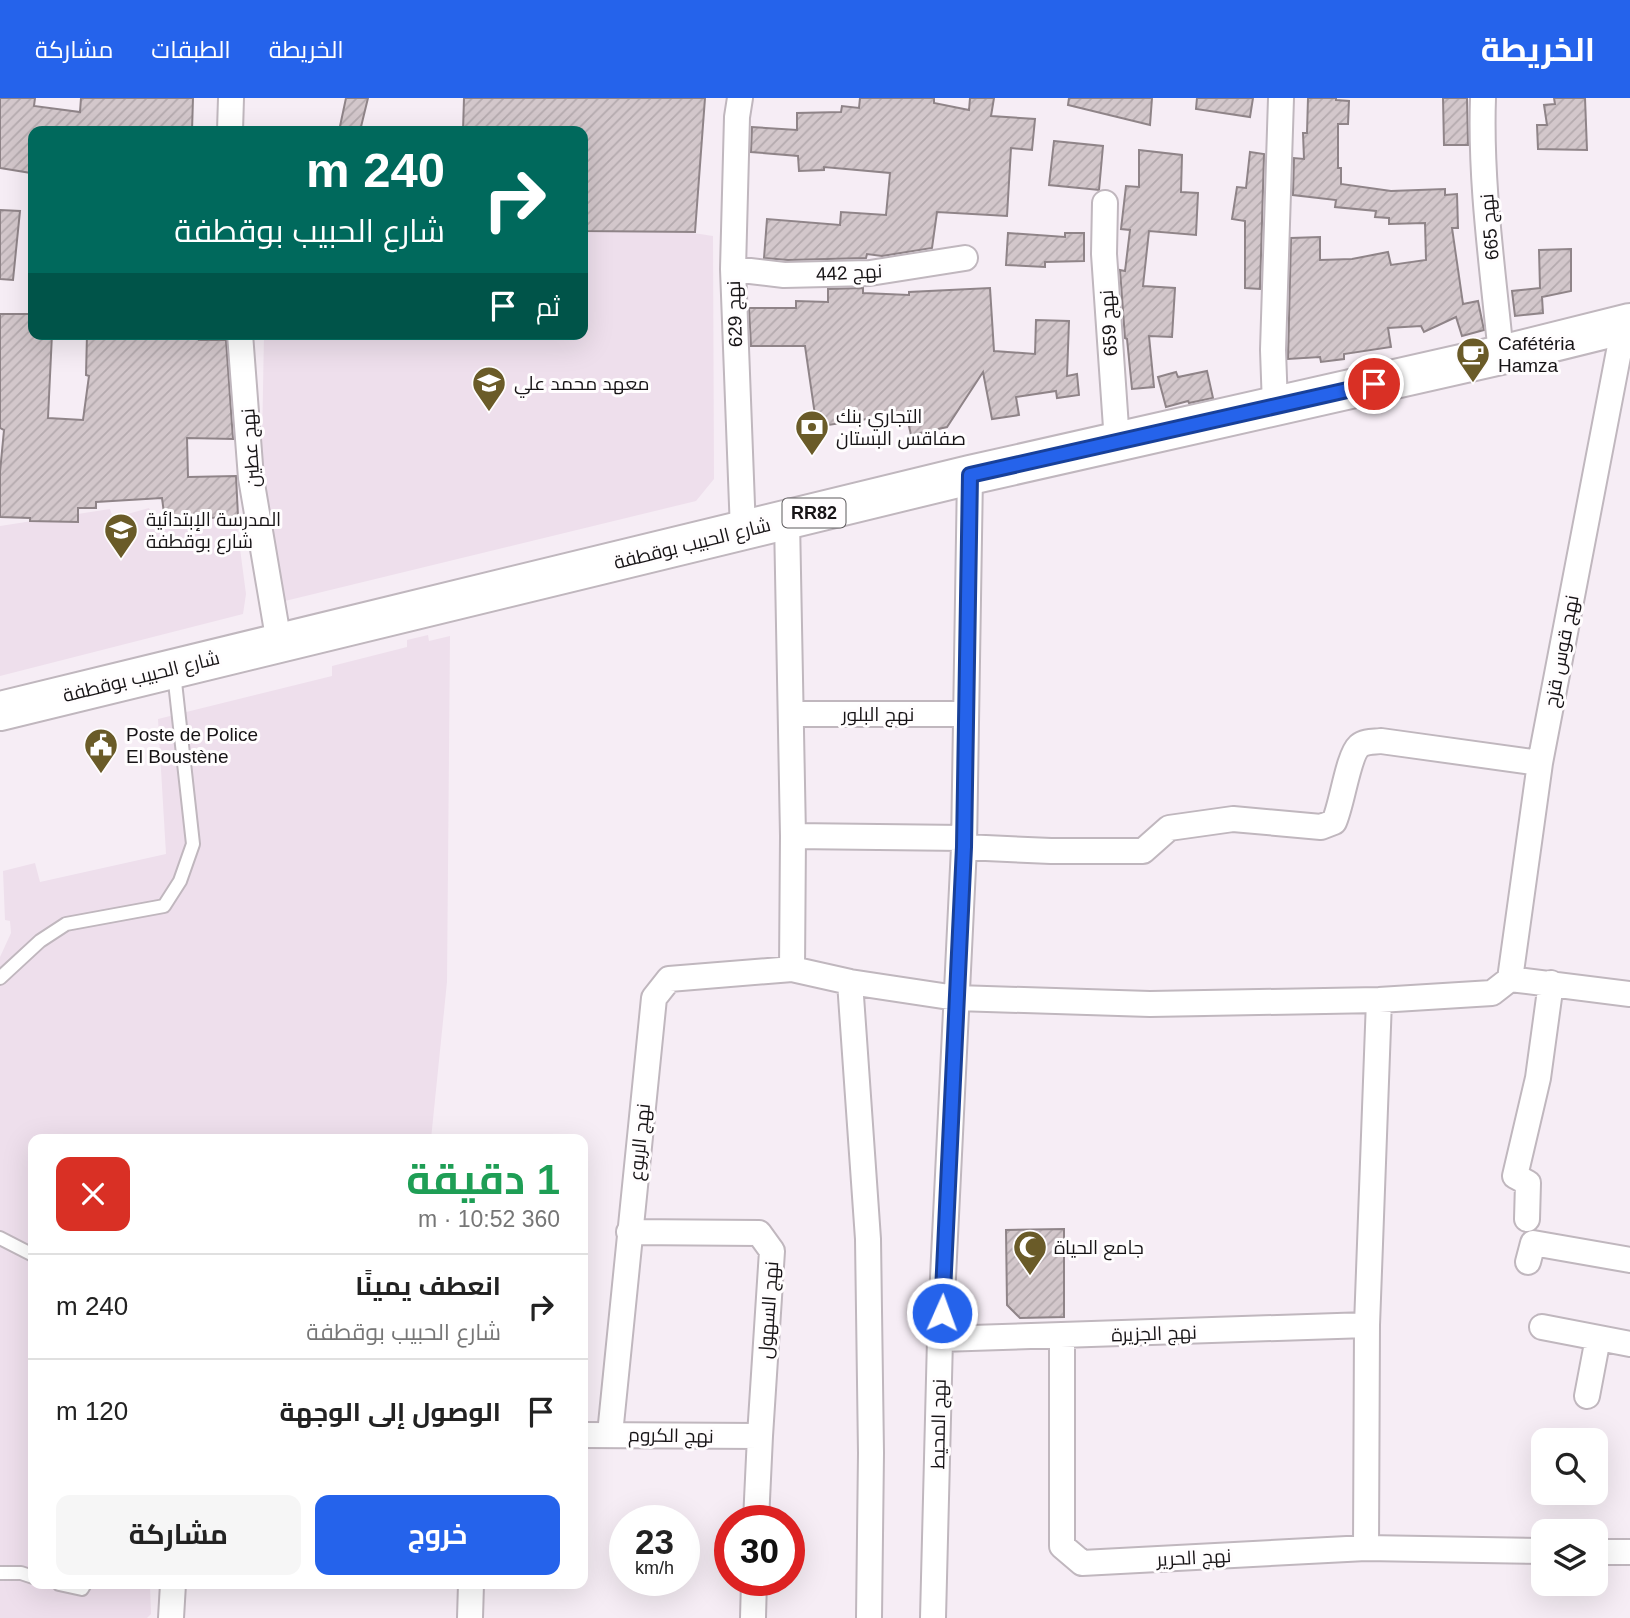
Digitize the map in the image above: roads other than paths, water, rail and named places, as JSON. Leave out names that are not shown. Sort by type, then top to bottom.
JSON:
[{"type":"main road","name":"شارع الحبيب بوقطفة","points":[[0,711],[970,475],[1627,324]]},
{"type":"street","points":[[230,126],[231,98]]},
{"type":"street","name":"نهج 629","points":[[740,98],[737,117],[733,269],[743,531]]},
{"type":"street","points":[[1275,406],[1273,350],[1281,98]]},
{"type":"street","name":"نهج 665","points":[[1483,98],[1482,137],[1501,355]]},
{"type":"street","name":"نهج 659","points":[[1105,203],[1104,254],[1117,442]]},
{"type":"street","name":"نهج 442","points":[[733,269],[784,275],[870,273],[965,258]]},
{"type":"street","name":"نهج قوس قزح","points":[[1510,979],[1540,763],[1627,324]]},
{"type":"street","name":"نهج عطين","points":[[240,340],[251,478],[279,643]]},
{"type":"street","name":"نهج المحيط","points":[[933,1618],[940,1339],[964,842],[970,475]]},
{"type":"street","points":[[788,520],[793,836],[792,969]]},
{"type":"street","name":"نهج البلور","points":[[791,714],[966,714]]},
{"type":"street","points":[[793,836],[964,842],[1051,851],[1143,851],[1169,828],[1233,819],[1321,827],[1334,822],[1340,810],[1352,757],[1358,747],[1366,743],[1381,741],[1540,763]]},
{"type":"street","name":"نهج الربوع","points":[[610,1434],[654,998],[669,979],[792,969],[850,982],[956,998],[1150,1004],[1379,1000],[1492,993],[1510,979]]},
{"type":"street","points":[[1510,979],[1630,994]]},
{"type":"street","points":[[850,982],[868,1239],[869,1618]]},
{"type":"street","points":[[1527,1219],[1528,1183],[1515,1176],[1538,1078],[1551,983]]},
{"type":"street","points":[[1366,1548],[1367,1325],[1379,1000]]},
{"type":"street","name":"نهج السهول","points":[[629,1232],[759,1233],[772,1251],[758,1505]]},
{"type":"street","points":[[1528,1262],[1533,1243],[1630,1260]]},
{"type":"street","name":"نهج الجزيرة","points":[[940,1339],[1367,1325]]},
{"type":"street","points":[[1542,1327],[1630,1344]]},
{"type":"street","name":"نهج الحرير","points":[[1062,1336],[1062,1546],[1082,1563],[1366,1548],[1531,1551]]},
{"type":"street","points":[[1587,1396],[1598,1338]]},
{"type":"street","name":"نهج الكروم","points":[[588,1435],[760,1436]]},
{"type":"street","points":[[1608,1552],[1630,1552]]},
{"type":"street","points":[[171,1618],[173,1589]]},
{"type":"street","points":[[470,1618],[471,1589]]},
{"type":"street","points":[[753,1618],[754,1596]]},
{"type":"lane","points":[[0,978],[40,941],[66,924],[164,906],[180,881],[193,845],[173,668]]},
{"type":"lane","points":[[0,1238],[28,1252]]},
{"type":"lane","points":[[0,1573],[28,1575]]},
{"type":"place","name":"Cafétéria Hamza","points":[[1473,384]]},
{"type":"place","name":"معهد محمد علي","points":[[489,413]]},
{"type":"place","name":"التجاري بنك صفاقس البستان","points":[[812,457]]},
{"type":"place","name":"المدرسة الإبتدائية شارع بوقطفة","points":[[121,560]]},
{"type":"place","name":"Poste de Police El Boustène","points":[[101,775]]},
{"type":"place","name":"جامع الحياة","points":[[1030,1277]]}]
